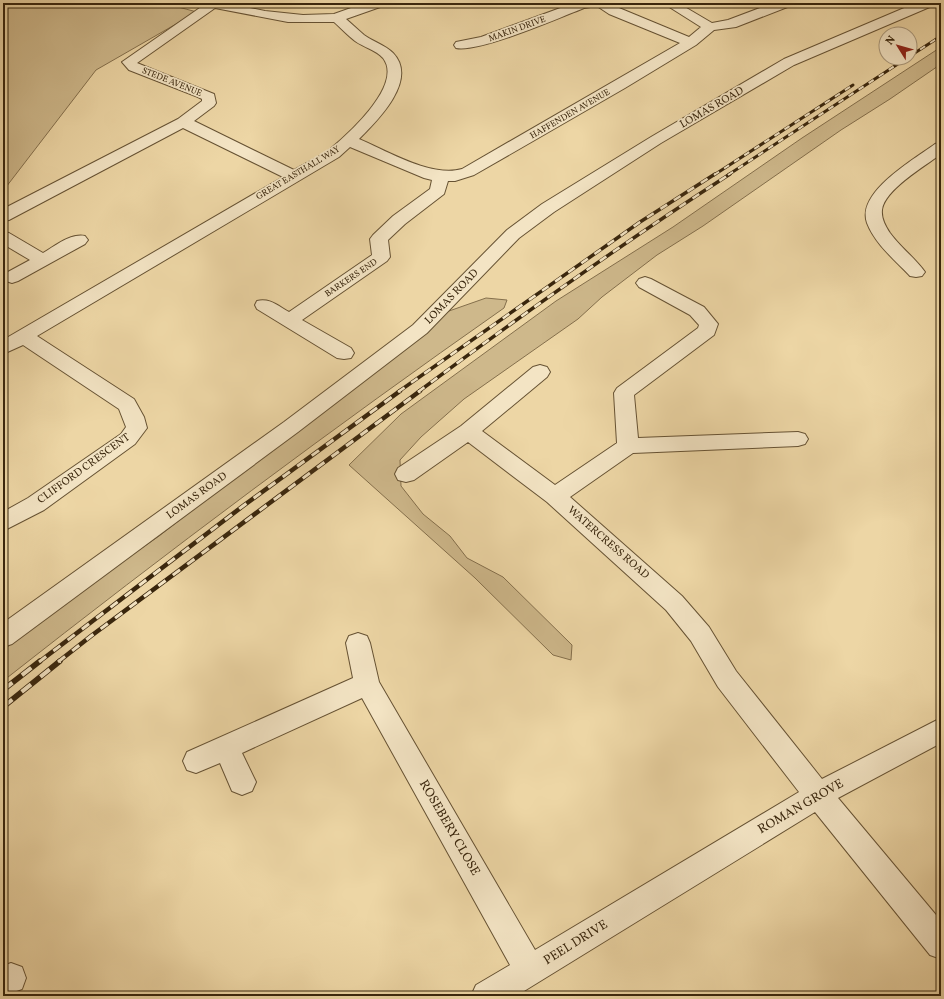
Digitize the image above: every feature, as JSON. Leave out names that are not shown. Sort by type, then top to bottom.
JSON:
[{"type":"street","points":[[211,4],[299,19],[335,18],[378,3]]},
{"type":"street","name":"MAKIN DRIVE","points":[[461,45],[484,41],[581,5],[594,3]]},
{"type":"street","points":[[601,3],[614,11],[691,42]]},
{"type":"street","points":[[669,3],[710,27],[731,24],[785,3]]},
{"type":"street","name":"LOMAS ROAD","points":[[3,637],[291,427],[420,329],[513,234],[548,208],[656,140],[789,62],[927,3]]},
{"type":"street","name":"STEDE AVENUE","points":[[3,216],[183,122],[209,103],[209,97],[134,67],[129,62],[211,4]]},
{"type":"street","name":"GREAT EASTHALL WAY","points":[[3,348],[333,154],[349,141],[381,105],[395,80],[395,67],[391,59],[383,51],[352,33],[344,24],[335,18]]},
{"type":"street","name":"HAFFENDEN AVENUE","points":[[349,141],[423,173],[441,176],[455,176],[468,172],[691,42],[710,27]]},
{"type":"street","points":[[183,122],[294,176]]},
{"type":"street","points":[[916,272],[882,234],[876,222],[874,209],[880,196],[898,179],[941,148]]},
{"type":"street","name":"BARKERS END","points":[[289,320],[381,257],[379,239],[399,220],[438,191],[441,176]]},
{"type":"street","points":[[3,237],[42,260]]},
{"type":"street","points":[[12,277],[79,240]]},
{"type":"street","points":[[628,446],[624,393],[706,331],[708,324],[697,311],[645,283]]},
{"type":"street","points":[[264,305],[344,353]]},
{"type":"street","name":"CLIFFORD CRESCENT","points":[[3,522],[36,504],[128,440],[137,428],[134,417],[127,404],[23,336]]},
{"type":"street","points":[[406,474],[468,431],[540,372]]},
{"type":"street","name":"WATERCRESS ROAD","points":[[468,431],[555,496],[674,603],[700,634],[727,679],[818,795],[941,944]]},
{"type":"street","points":[[555,496],[628,446],[798,439]]},
{"type":"street","name":"ROSEBERY CLOSE","points":[[358,644],[368,684],[530,971]]},
{"type":"street","points":[[196,761],[368,684]]},
{"type":"street","name":"ROMAN GROVE","points":[[664,889],[818,795],[941,730]]},
{"type":"street","points":[[226,748],[242,782]]},
{"type":"street","name":"PEEL DRIVE","points":[[487,996],[664,889]]},
{"type":"shaded area","points":[[3,3],[163,3],[197,12],[96,70],[3,191]]},
{"type":"shaded area","points":[[941,47],[941,64],[841,130],[703,226],[657,255],[602,297],[578,319],[464,399],[421,437],[400,460],[401,486],[423,514],[450,536],[467,558],[503,577],[572,645],[571,660],[553,655],[475,578],[349,465],[401,414],[556,301],[673,227],[802,138],[912,66],[918,66],[918,62]]},
{"type":"shaded area","points":[[486,298],[507,300],[504,308],[377,398],[251,491],[3,681],[3,650],[100,577],[159,536],[449,311]]},
{"type":"railway","points":[[918,51],[941,36]]},
{"type":"railway","points":[[728,175],[895,66]]},
{"type":"railway","points":[[714,175],[853,85]]},
{"type":"railway","points":[[398,392],[640,222],[715,174]]},
{"type":"railway","points":[[418,392],[572,280],[650,226],[730,174]]},
{"type":"railway","points":[[39,662],[243,506],[400,391]]},
{"type":"railway","points":[[58,662],[420,391]]},
{"type":"railway","points":[[3,690],[40,661]]},
{"type":"railway","points":[[3,707],[60,661]]}]
